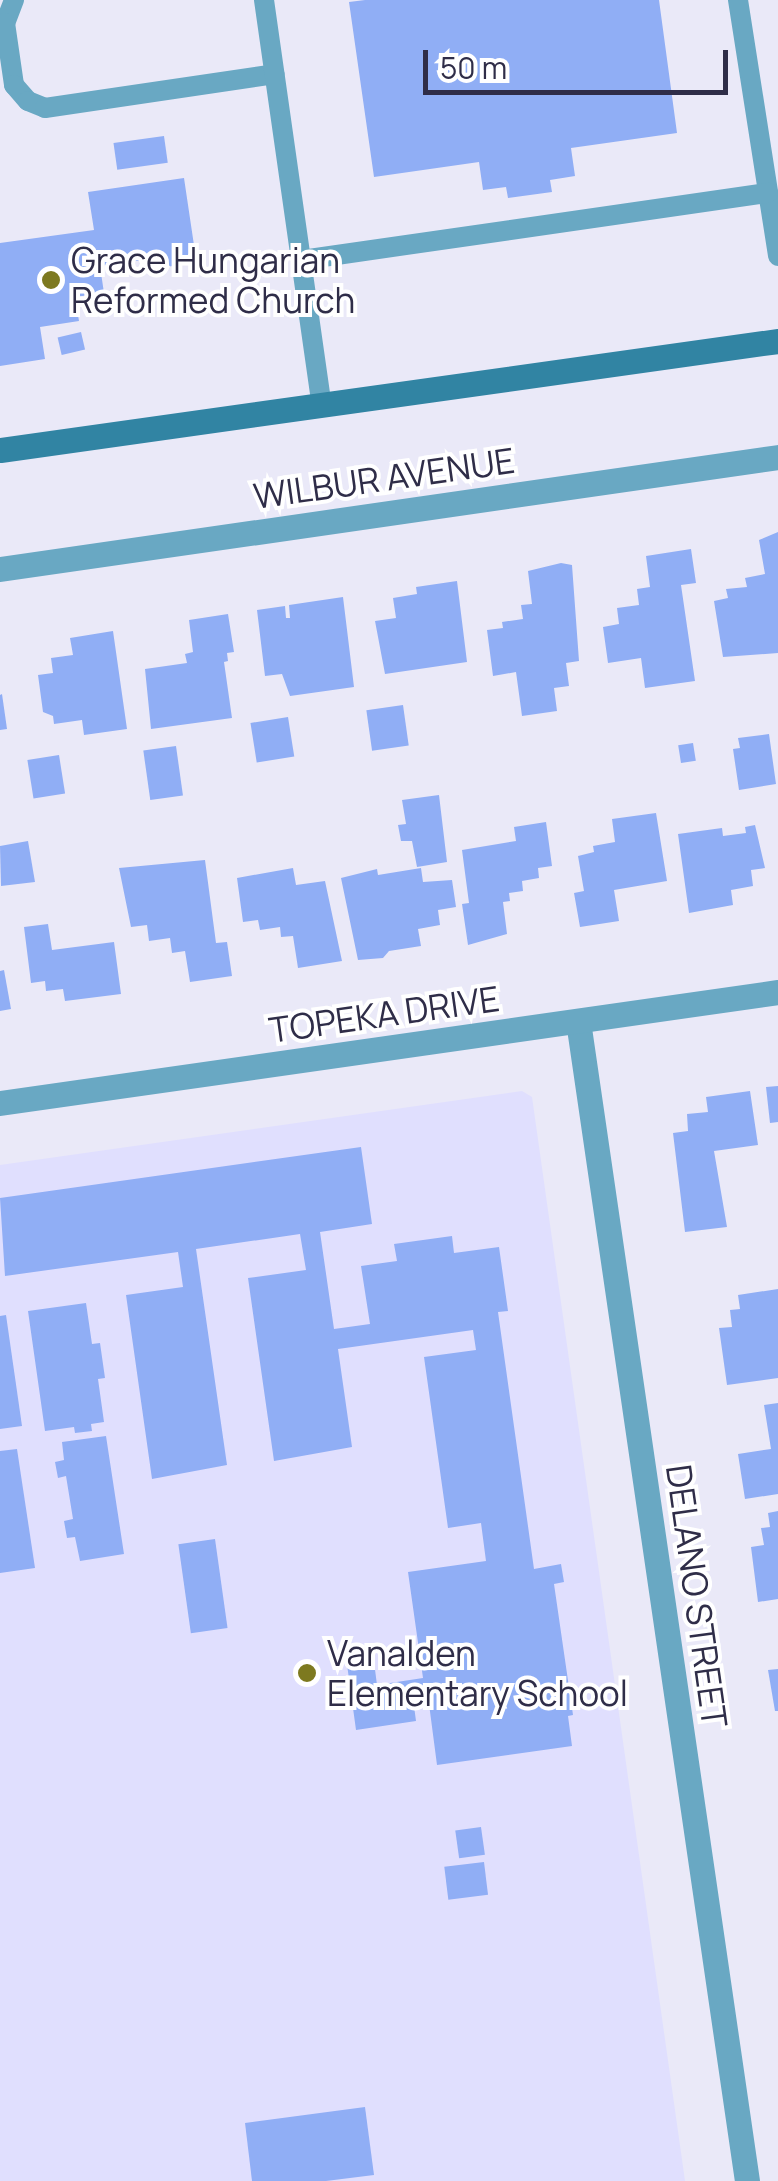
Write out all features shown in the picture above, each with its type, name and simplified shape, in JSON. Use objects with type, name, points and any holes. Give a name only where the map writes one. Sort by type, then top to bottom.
[{"type":"main road","points":[[0,450],[778,341]]},
{"type":"street","name":"WILBUR AVENUE","points":[[0,568],[778,458]]},
{"type":"street","name":"TOPEKA DRIVE","points":[[0,1103],[778,992]]},
{"type":"street","name":"DELANO STREET","points":[[578,1021],[747,2181]]},
{"type":"lane","points":[[14,0],[5,23],[14,84],[28,101],[45,108],[274,74]]},
{"type":"lane","points":[[264,0],[322,405]]},
{"type":"lane","points":[[738,0],[778,256]]},
{"type":"lane","points":[[302,260],[768,193]]},
{"type":"shaded area","name":"Vanalden Elementary School","points":[[522,1091],[532,1097],[685,2181],[0,2181],[0,1165]]},
{"type":"building","points":[[659,0],[677,133],[571,148],[575,176],[550,180],[552,192],[508,198],[506,187],[483,190],[479,162],[374,177],[349,2]]},
{"type":"building","points":[[164,136],[168,163],[117,170],[113,143]]},
{"type":"building","name":"Grace Hungarian Reformed Church","points":[[184,178],[195,252],[188,254],[189,264],[165,267],[164,257],[100,266],[104,293],[75,297],[79,321],[40,327],[45,359],[0,366],[0,243],[94,230],[88,192]]},
{"type":"building","points":[[81,332],[85,350],[62,355],[58,337]]},
{"type":"building","points":[[778,532],[778,653],[723,657],[714,601],[728,598],[726,589],[747,587],[745,578],[765,574],[759,540]]},
{"type":"building","points":[[691,549],[696,583],[681,585],[695,681],[645,688],[641,658],[608,663],[603,627],[619,624],[617,608],[639,605],[637,589],[650,587],[646,556]]},
{"type":"building","points":[[561,563],[572,565],[579,661],[566,663],[569,686],[554,688],[557,711],[522,716],[516,672],[493,676],[487,630],[503,628],[502,622],[523,619],[521,605],[532,604],[528,571]]},
{"type":"building","points":[[457,581],[467,662],[385,674],[375,621],[396,618],[393,598],[417,594],[416,587]]},
{"type":"building","points":[[343,597],[354,687],[290,696],[282,674],[265,676],[257,610],[285,606],[286,618],[290,618],[289,605]]},
{"type":"building","points":[[228,614],[234,652],[227,653],[228,661],[224,662],[232,718],[151,729],[145,669],[187,663],[185,654],[193,652],[189,620]]},
{"type":"building","points":[[113,631],[127,729],[84,735],[82,720],[54,724],[53,716],[43,712],[38,675],[53,673],[51,658],[73,655],[70,638]]},
{"type":"building","points":[[0,695],[7,729],[0,730]]},
{"type":"building","points":[[403,705],[409,746],[372,751],[366,710]]},
{"type":"building","points":[[288,717],[294,757],[257,762],[250,723]]},
{"type":"building","points":[[769,734],[776,784],[739,790],[733,749],[740,748],[738,738]]},
{"type":"building","points":[[693,743],[696,761],[681,763],[678,745]]},
{"type":"building","points":[[176,746],[183,796],[150,800],[143,751]]},
{"type":"building","points":[[59,755],[65,794],[33,799],[27,760]]},
{"type":"building","points":[[439,795],[447,862],[417,867],[412,841],[401,841],[398,825],[406,824],[402,800]]},
{"type":"building","points":[[656,813],[667,881],[614,890],[619,921],[580,927],[574,893],[584,891],[578,856],[594,852],[593,846],[615,842],[612,819]]},
{"type":"building","points":[[546,822],[552,866],[538,868],[539,878],[522,881],[523,891],[509,893],[510,901],[503,902],[507,934],[468,945],[462,904],[469,903],[462,850],[516,841],[514,827]]},
{"type":"building","points":[[755,825],[765,868],[751,870],[753,886],[731,890],[733,905],[689,913],[678,834],[722,828],[723,836],[746,833],[745,827]]},
{"type":"building","points":[[28,841],[35,882],[1,886],[0,846]]},
{"type":"building","points":[[205,860],[216,943],[227,942],[232,976],[190,982],[185,951],[172,953],[170,938],[149,941],[147,925],[131,927],[119,868]]},
{"type":"building","points":[[293,868],[296,885],[325,881],[342,961],[298,968],[293,936],[281,937],[280,927],[260,930],[258,920],[243,922],[237,878]]},
{"type":"building","points":[[421,868],[423,882],[452,880],[456,907],[438,910],[440,925],[418,929],[421,946],[389,951],[383,958],[358,960],[341,878],[377,869],[378,875]]},
{"type":"building","points":[[48,924],[52,950],[114,942],[121,994],[65,1001],[63,989],[46,991],[45,981],[31,983],[24,927]]},
{"type":"building","points":[[4,970],[11,1009],[0,1011],[0,971]]},
{"type":"building","points":[[778,1086],[778,1122],[770,1123],[766,1087]]},
{"type":"building","points":[[750,1091],[758,1145],[714,1151],[727,1227],[685,1232],[673,1133],[688,1131],[687,1114],[708,1112],[706,1097]]},
{"type":"building","points":[[361,1147],[372,1224],[320,1232],[334,1329],[370,1324],[361,1266],[397,1261],[394,1244],[452,1236],[454,1253],[499,1247],[508,1311],[498,1312],[534,1569],[561,1564],[564,1582],[554,1584],[573,1715],[568,1716],[572,1746],[437,1765],[429,1704],[414,1706],[416,1721],[356,1730],[345,1650],[372,1646],[377,1685],[423,1678],[408,1572],[486,1561],[481,1523],[448,1528],[424,1357],[476,1350],[473,1330],[338,1349],[352,1447],[274,1461],[248,1278],[306,1270],[300,1234],[196,1249],[227,1465],[152,1479],[126,1295],[183,1287],[178,1252],[5,1276],[0,1198]]},
{"type":"building","points":[[778,1289],[778,1378],[727,1385],[719,1328],[732,1327],[730,1310],[740,1309],[738,1295]]},
{"type":"building","points":[[86,1303],[92,1344],[100,1343],[105,1378],[98,1379],[104,1422],[91,1424],[92,1431],[75,1433],[74,1427],[45,1431],[28,1311]]},
{"type":"building","points":[[6,1315],[22,1426],[0,1429],[0,1316]]},
{"type":"building","points":[[778,1403],[778,1494],[745,1499],[738,1454],[771,1449],[764,1405]]},
{"type":"building","points":[[106,1436],[124,1554],[80,1561],[75,1537],[67,1538],[64,1521],[73,1519],[66,1476],[58,1478],[55,1462],[64,1460],[62,1442]]},
{"type":"building","points":[[17,1449],[35,1568],[0,1573],[0,1451]]},
{"type":"building","points":[[778,1511],[778,1599],[758,1602],[751,1547],[764,1545],[761,1528],[770,1527],[768,1513]]},
{"type":"building","points":[[215,1539],[228,1628],[191,1633],[178,1544]]},
{"type":"building","points":[[778,1669],[778,1711],[775,1711],[768,1670]]},
{"type":"building","points":[[481,1827],[485,1855],[459,1858],[455,1831]]},
{"type":"building","points":[[484,1862],[488,1895],[448,1900],[444,1867]]},
{"type":"building","points":[[365,2107],[374,2175],[326,2181],[252,2181],[245,2123]]},
{"type":"place","name":"Grace Hungarian Reformed Church","points":[[51,280]]},
{"type":"place","name":"Vanalden Elementary School","points":[[307,1673]]}]
